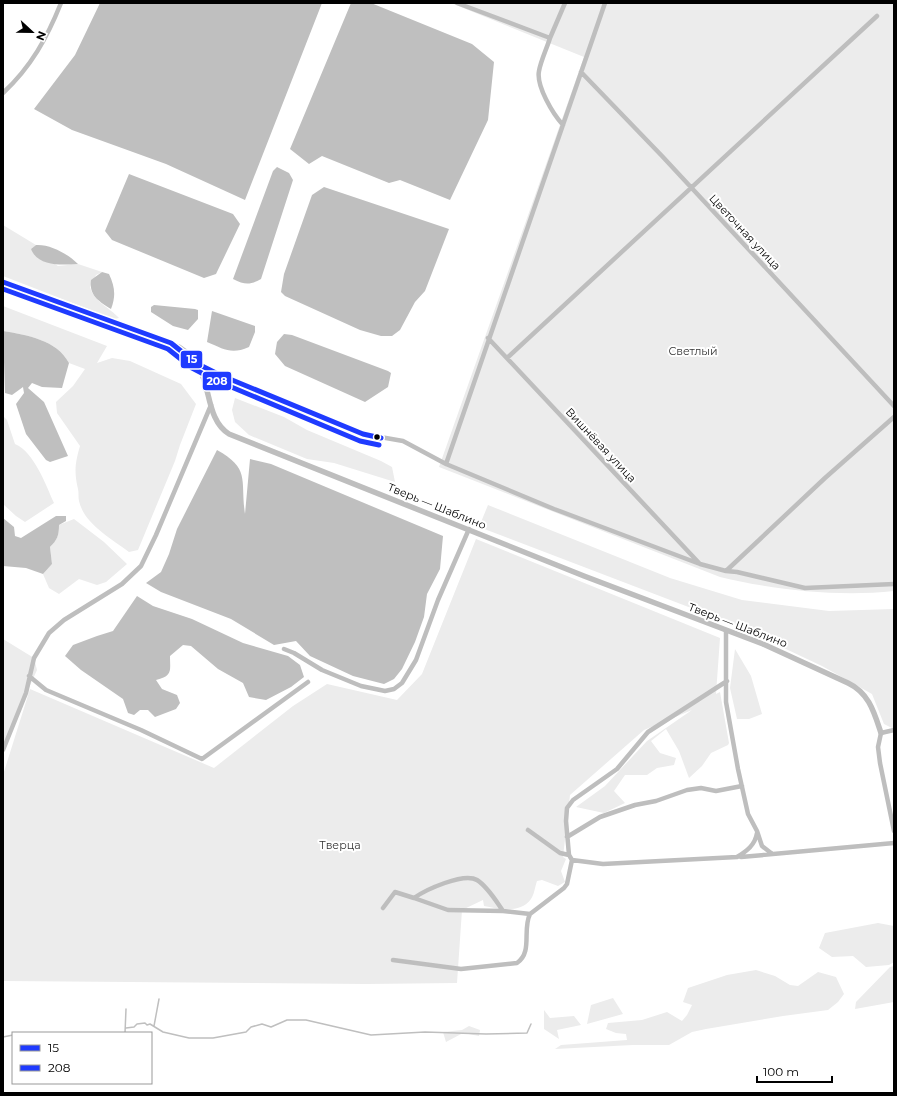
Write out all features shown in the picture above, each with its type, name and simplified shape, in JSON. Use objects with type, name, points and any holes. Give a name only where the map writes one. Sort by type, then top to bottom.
[{"type":"street","points":[[3,93],[25,71],[40,49],[61,3]]},
{"type":"street","points":[[457,3],[550,38]]},
{"type":"street","points":[[563,125],[556,116],[540,85],[538,72],[550,38],[565,3]]},
{"type":"street","points":[[446,464],[488,338],[605,3]]},
{"type":"street","points":[[507,358],[877,16]]},
{"type":"street","name":"Цветочная улица","points":[[581,72],[894,406]]},
{"type":"street","name":"Тверь — Шаблино","points":[[3,282],[171,343],[182,349],[198,364],[211,404],[222,429],[241,440],[469,529],[589,578],[763,644],[855,686],[864,694],[871,704],[881,733]]},
{"type":"street","name":"Вишнёвая улица","points":[[488,338],[700,564]]},
{"type":"street","points":[[198,364],[248,388],[363,434],[403,441],[446,464],[554,509],[700,564],[804,588],[894,584]]},
{"type":"street","points":[[3,750],[26,693],[34,658],[56,625],[122,584],[141,566],[156,535],[211,404]]},
{"type":"street","points":[[726,571],[825,478],[894,417]]},
{"type":"street","points":[[284,649],[294,653],[322,670],[361,686],[385,691],[394,689],[402,683],[416,660],[438,600],[469,529]]},
{"type":"street","points":[[726,630],[726,702],[742,786],[748,814],[757,831],[762,846],[772,853]]},
{"type":"street","points":[[29,676],[46,690],[141,730],[202,759],[308,682]]},
{"type":"street","points":[[568,855],[566,811],[573,800],[617,769],[648,732],[727,681]]},
{"type":"street","points":[[894,730],[881,733],[878,747],[894,831]]},
{"type":"street","points":[[567,837],[600,816],[635,805],[656,801],[687,790],[701,788],[716,791],[742,786]]},
{"type":"street","points":[[528,830],[560,852],[568,855],[572,860],[603,864],[737,857],[772,853],[852,848],[894,843]]},
{"type":"street","points":[[737,857],[750,848],[756,838],[757,831]]},
{"type":"street","points":[[393,960],[461,969],[516,963],[523,957],[526,950],[526,929],[530,914],[564,888],[572,860]]},
{"type":"street","points":[[414,898],[446,882],[471,878],[483,885],[503,911]]},
{"type":"street","points":[[383,908],[395,892],[448,910],[503,911],[530,914]]},
{"type":"green space","name":"Светлый","points":[[451,3],[894,3],[894,591],[873,593],[829,593],[762,586],[720,577],[439,467],[584,57]]},
{"type":"green space","points":[[3,225],[36,245],[31,249],[58,266],[78,264],[102,272],[96,275],[90,287],[95,297],[119,318],[114,319],[3,276]]},
{"type":"green space","points":[[3,306],[107,346],[97,363],[112,358],[130,361],[181,384],[196,404],[175,461],[138,550],[129,552],[107,536],[87,517],[79,501],[76,468],[80,446],[57,413],[56,402],[73,386],[85,369],[69,363],[64,355],[49,344],[22,334],[3,331]]},
{"type":"green space","points":[[235,398],[284,417],[307,430],[381,461],[392,467],[395,482],[334,463],[307,459],[249,435],[235,422],[232,410]]},
{"type":"green space","points":[[3,416],[7,420],[15,444],[22,448],[34,461],[54,503],[25,522],[3,504]]},
{"type":"green space","points":[[488,505],[670,578],[742,600],[829,611],[894,609],[894,729],[884,724],[872,694],[822,666],[733,624],[479,527]]},
{"type":"green space","points":[[74,519],[104,542],[127,564],[106,582],[97,585],[79,579],[59,594],[49,588],[43,574],[52,564],[50,547],[57,537],[59,525]]},
{"type":"green space","name":"Тверца","points":[[476,539],[720,638],[716,694],[720,692],[729,743],[728,745],[711,753],[702,766],[689,778],[679,751],[666,729],[651,741],[660,753],[676,758],[674,765],[657,768],[647,775],[625,775],[614,791],[625,803],[604,813],[576,807],[605,786],[647,741],[692,710],[644,730],[570,795],[563,857],[566,859],[561,871],[565,882],[558,886],[542,880],[537,881],[531,899],[526,904],[515,909],[484,906],[483,900],[462,910],[457,983],[366,984],[3,981],[3,775],[30,689],[214,768],[293,706],[327,684],[397,700],[422,674]]},
{"type":"green space","points":[[3,639],[34,658],[37,670],[3,745]]},
{"type":"green space","points":[[735,649],[751,676],[762,714],[749,719],[737,719],[730,688]]},
{"type":"green space","points":[[878,923],[894,926],[894,962],[889,965],[866,967],[853,956],[832,957],[819,948],[825,933]]},
{"type":"green space","points":[[894,966],[894,1002],[855,1009],[856,1002],[890,967]]},
{"type":"green space","points":[[756,970],[775,976],[790,985],[798,986],[818,972],[836,977],[844,994],[838,1002],[828,1010],[783,1016],[692,1032],[669,1045],[633,1045],[555,1049],[561,1045],[627,1040],[626,1034],[616,1033],[606,1029],[608,1023],[642,1020],[667,1012],[682,1021],[692,1005],[683,1002],[688,988],[727,975]]},
{"type":"green space","points":[[613,998],[623,1014],[587,1024],[591,1005]]},
{"type":"green space","points":[[544,1010],[550,1018],[574,1016],[581,1025],[557,1030],[559,1039],[544,1029]]},
{"type":"green space","points":[[469,1026],[480,1030],[479,1036],[463,1033],[446,1042],[443,1032],[462,1030]]},
{"type":"shaded area","points":[[100,3],[322,3],[245,200],[166,164],[72,130],[34,109],[75,55]]},
{"type":"shaded area","points":[[351,3],[371,3],[472,44],[494,62],[488,120],[450,200],[400,180],[389,183],[322,156],[309,164],[290,149]]},
{"type":"shaded area","points":[[277,167],[289,173],[293,180],[261,279],[247,284],[233,279],[273,171]]},
{"type":"shaded area","points":[[129,174],[233,214],[240,224],[216,274],[204,278],[112,240],[105,231]]},
{"type":"shaded area","points":[[324,187],[449,229],[425,291],[415,302],[400,330],[392,336],[381,336],[360,330],[285,296],[281,292],[284,274],[312,195]]},
{"type":"shaded area","points":[[36,245],[47,246],[58,250],[78,264],[65,265],[45,262],[34,255],[31,249]]},
{"type":"shaded area","points":[[102,272],[109,274],[114,287],[114,300],[111,309],[96,298],[93,294],[91,286],[91,280]]},
{"type":"shaded area","points":[[154,305],[195,309],[198,310],[198,319],[188,330],[173,326],[151,312],[151,307]]},
{"type":"shaded area","points":[[212,311],[255,326],[255,332],[249,347],[232,351],[207,342]]},
{"type":"shaded area","points":[[3,331],[22,334],[49,344],[64,355],[69,363],[62,388],[42,387],[32,383],[28,388],[44,402],[68,456],[50,462],[46,460],[26,434],[16,404],[24,393],[23,387],[12,395],[5,393]]},
{"type":"shaded area","points":[[284,334],[292,335],[388,371],[391,373],[388,387],[365,402],[285,366],[275,354],[277,342]]},
{"type":"shaded area","points":[[217,450],[235,463],[242,476],[245,514],[250,459],[271,464],[443,536],[440,569],[427,594],[424,617],[415,642],[402,669],[394,679],[384,684],[353,676],[310,656],[296,641],[274,645],[231,619],[161,592],[146,583],[161,572],[169,554],[177,529]]},
{"type":"shaded area","points":[[56,516],[66,516],[66,521],[59,525],[57,538],[50,547],[52,564],[43,574],[26,568],[3,566],[3,518],[14,527],[15,536],[21,538]]},
{"type":"shaded area","points":[[137,596],[153,606],[192,619],[243,643],[288,656],[300,665],[304,677],[291,687],[266,700],[249,697],[243,683],[218,669],[191,646],[183,645],[170,656],[170,669],[168,675],[156,680],[162,689],[177,695],[180,703],[176,709],[155,717],[148,710],[140,710],[134,715],[128,713],[123,699],[81,670],[65,656],[73,645],[113,631]]},
{"type":"waterway","points":[[154,1026],[159,999]]},
{"type":"waterway","points":[[125,1032],[126,1009]]},
{"type":"waterway","points":[[126,1028],[145,1023],[147,1025],[150,1024],[163,1032],[189,1038],[213,1038],[246,1032],[251,1027],[262,1024],[271,1027],[287,1020],[306,1020],[371,1035],[425,1032],[486,1034],[527,1033],[531,1024]]},
{"type":"waterway","points":[[3,1037],[12,1035]]},
{"type":"transit line","name":"15","points":[[3,282],[171,343],[196,363],[220,375],[363,434],[381,438]]},
{"type":"transit line","name":"208","points":[[3,289],[168,349],[192,368],[217,381],[360,441],[379,445]]}]
